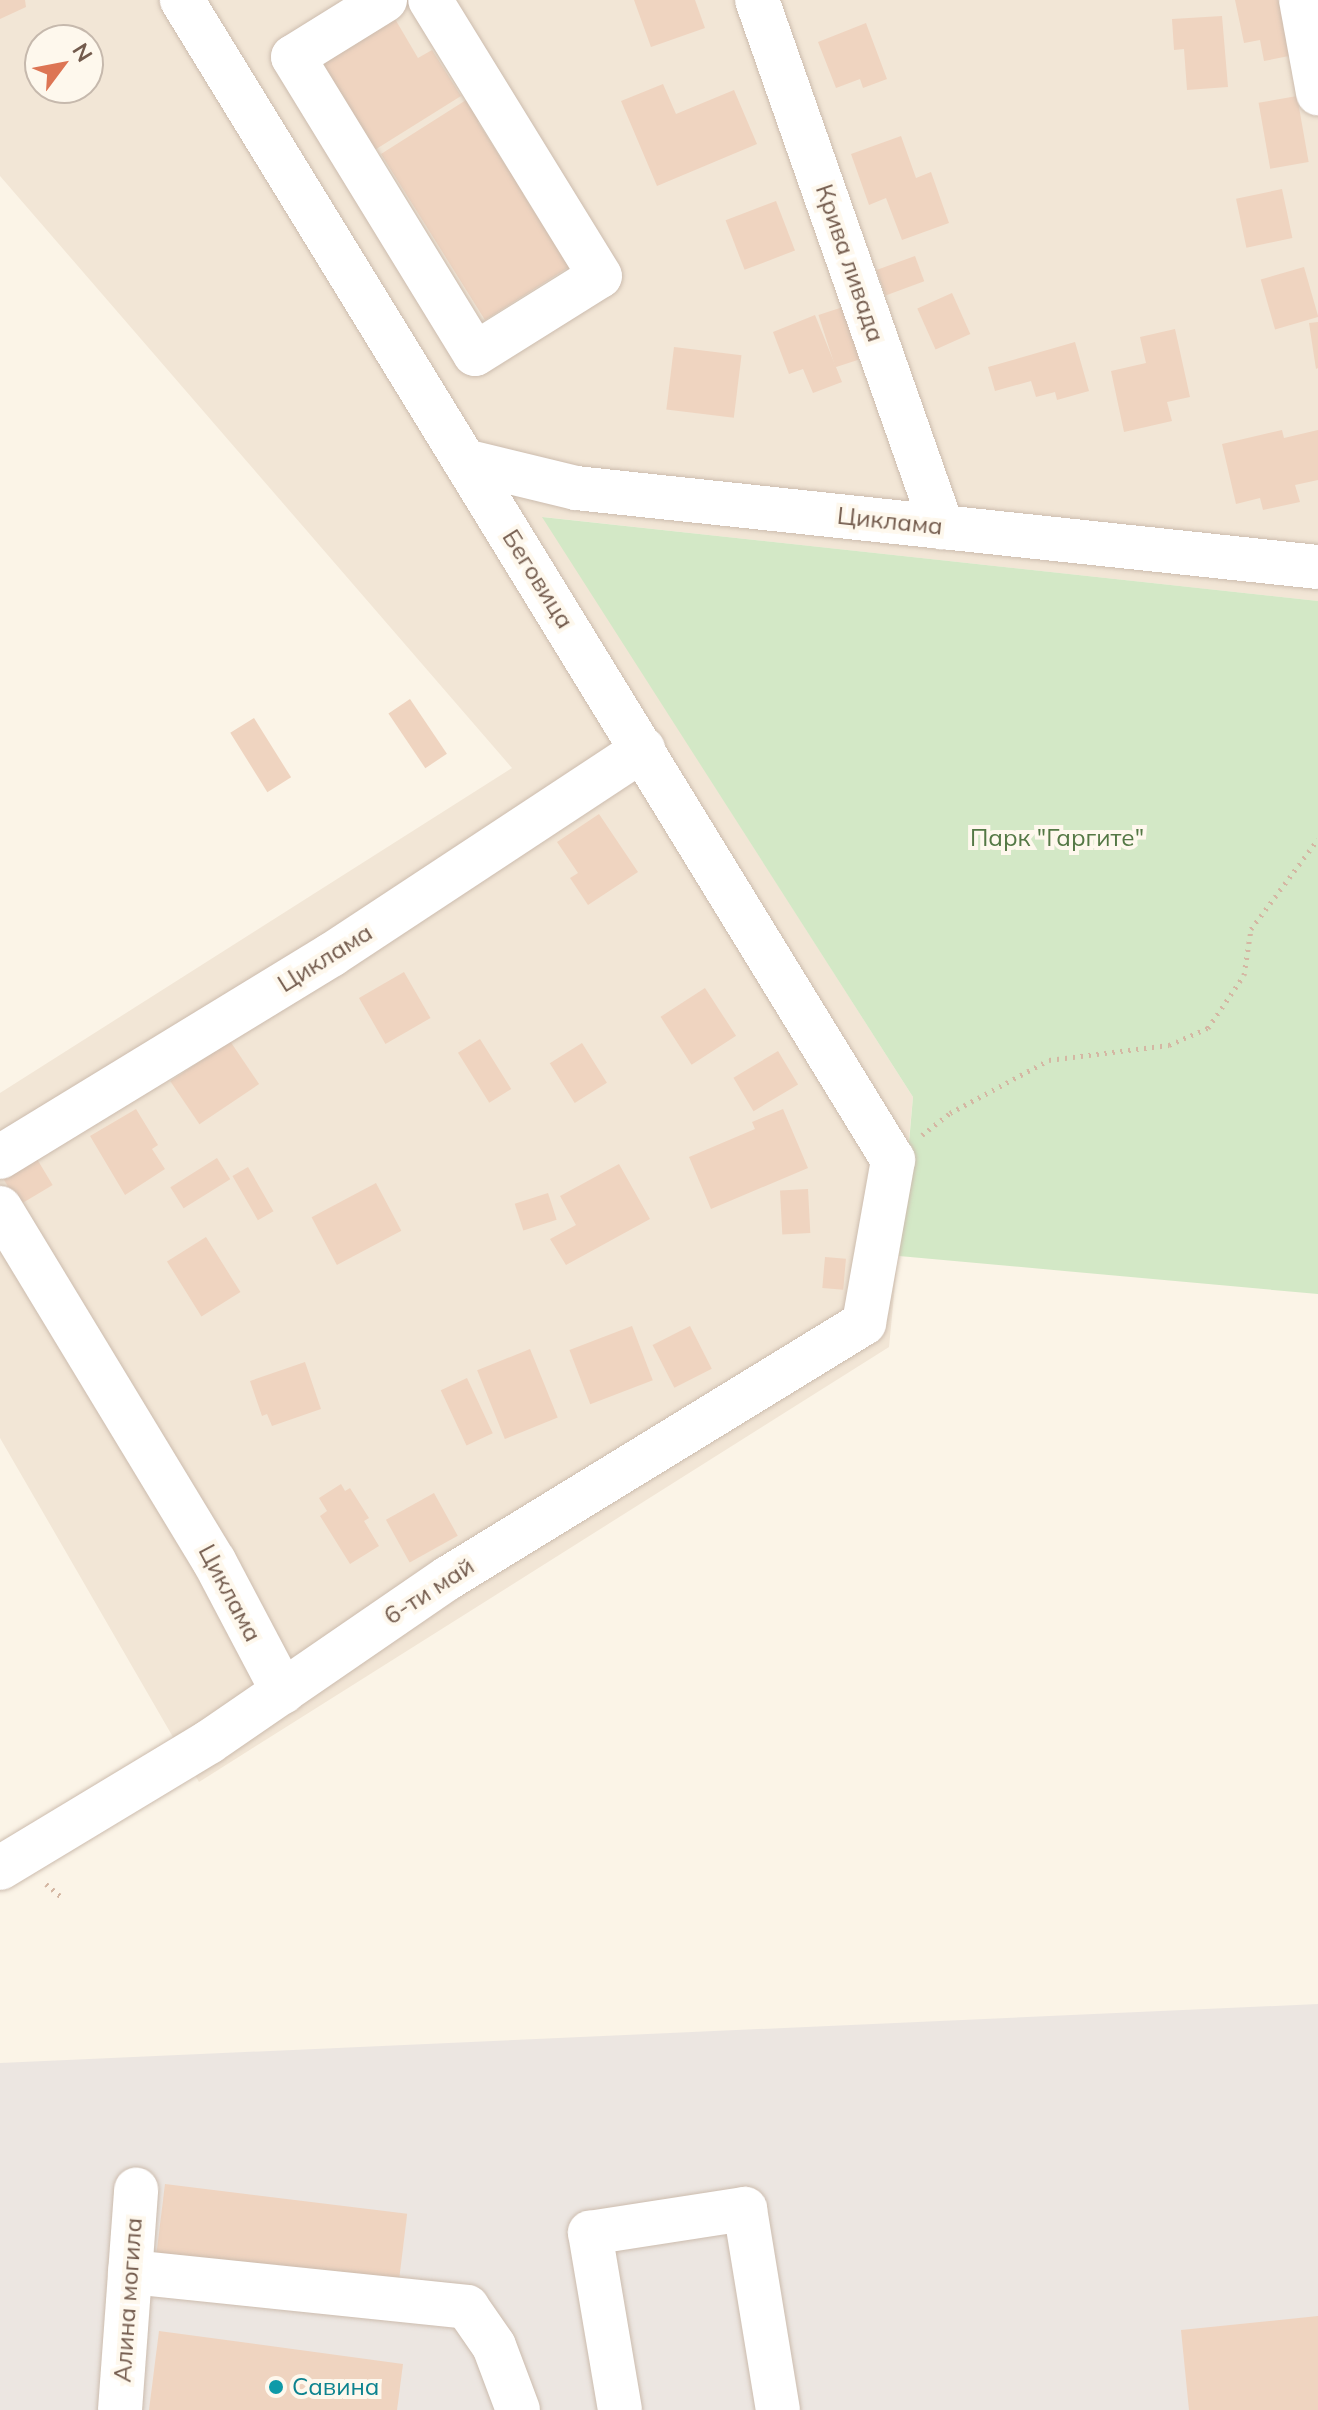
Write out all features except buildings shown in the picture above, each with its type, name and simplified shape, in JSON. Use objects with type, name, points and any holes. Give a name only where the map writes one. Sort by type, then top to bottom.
[{"type":"street","name":"Беговица","points":[[182,0],[893,1160]]},
{"type":"street","points":[[385,0],[293,57],[475,354],[600,276],[430,0]]},
{"type":"street","name":"Крива ливада","points":[[757,0],[942,527]]},
{"type":"street","points":[[1301,0],[1318,93]]},
{"type":"street","points":[[278,155],[331,119]]},
{"type":"street","name":"Циклама","points":[[465,461],[576,488],[1318,567]]},
{"type":"street","name":"Циклама","points":[[0,1157],[331,955],[643,749]]},
{"type":"street","name":"6-ти май","points":[[0,1868],[134,1790],[448,1578],[864,1323],[893,1160]]},
{"type":"street","name":"Циклама","points":[[0,1208],[214,1561],[283,1692]]},
{"type":"street","name":"Алина могила","points":[[120,2410],[136,2190]]},
{"type":"street","points":[[620,2410],[590,2233],[745,2209],[778,2410]]},
{"type":"street","points":[[130,2272],[467,2307],[494,2346],[518,2410]]},
{"type":"path","points":[[893,1160],[950,1113],[1049,1060],[1169,1045],[1208,1028],[1244,975],[1251,929],[1318,839]]},
{"type":"shaded area","points":[[0,0],[1318,0],[1318,601],[543,517],[913,1097],[889,1347],[199,1782],[0,1438],[0,1093],[512,768],[0,176]]},
{"type":"shaded area","points":[[1318,2004],[1318,2410],[0,2410],[0,2063]]},
{"type":"green space","name":"Парк \"Гаргите\"","points":[[542,517],[1318,601],[1318,1294],[899,1256],[913,1097]]},
{"type":"place","name":"Савина","points":[[276,2387]]}]
